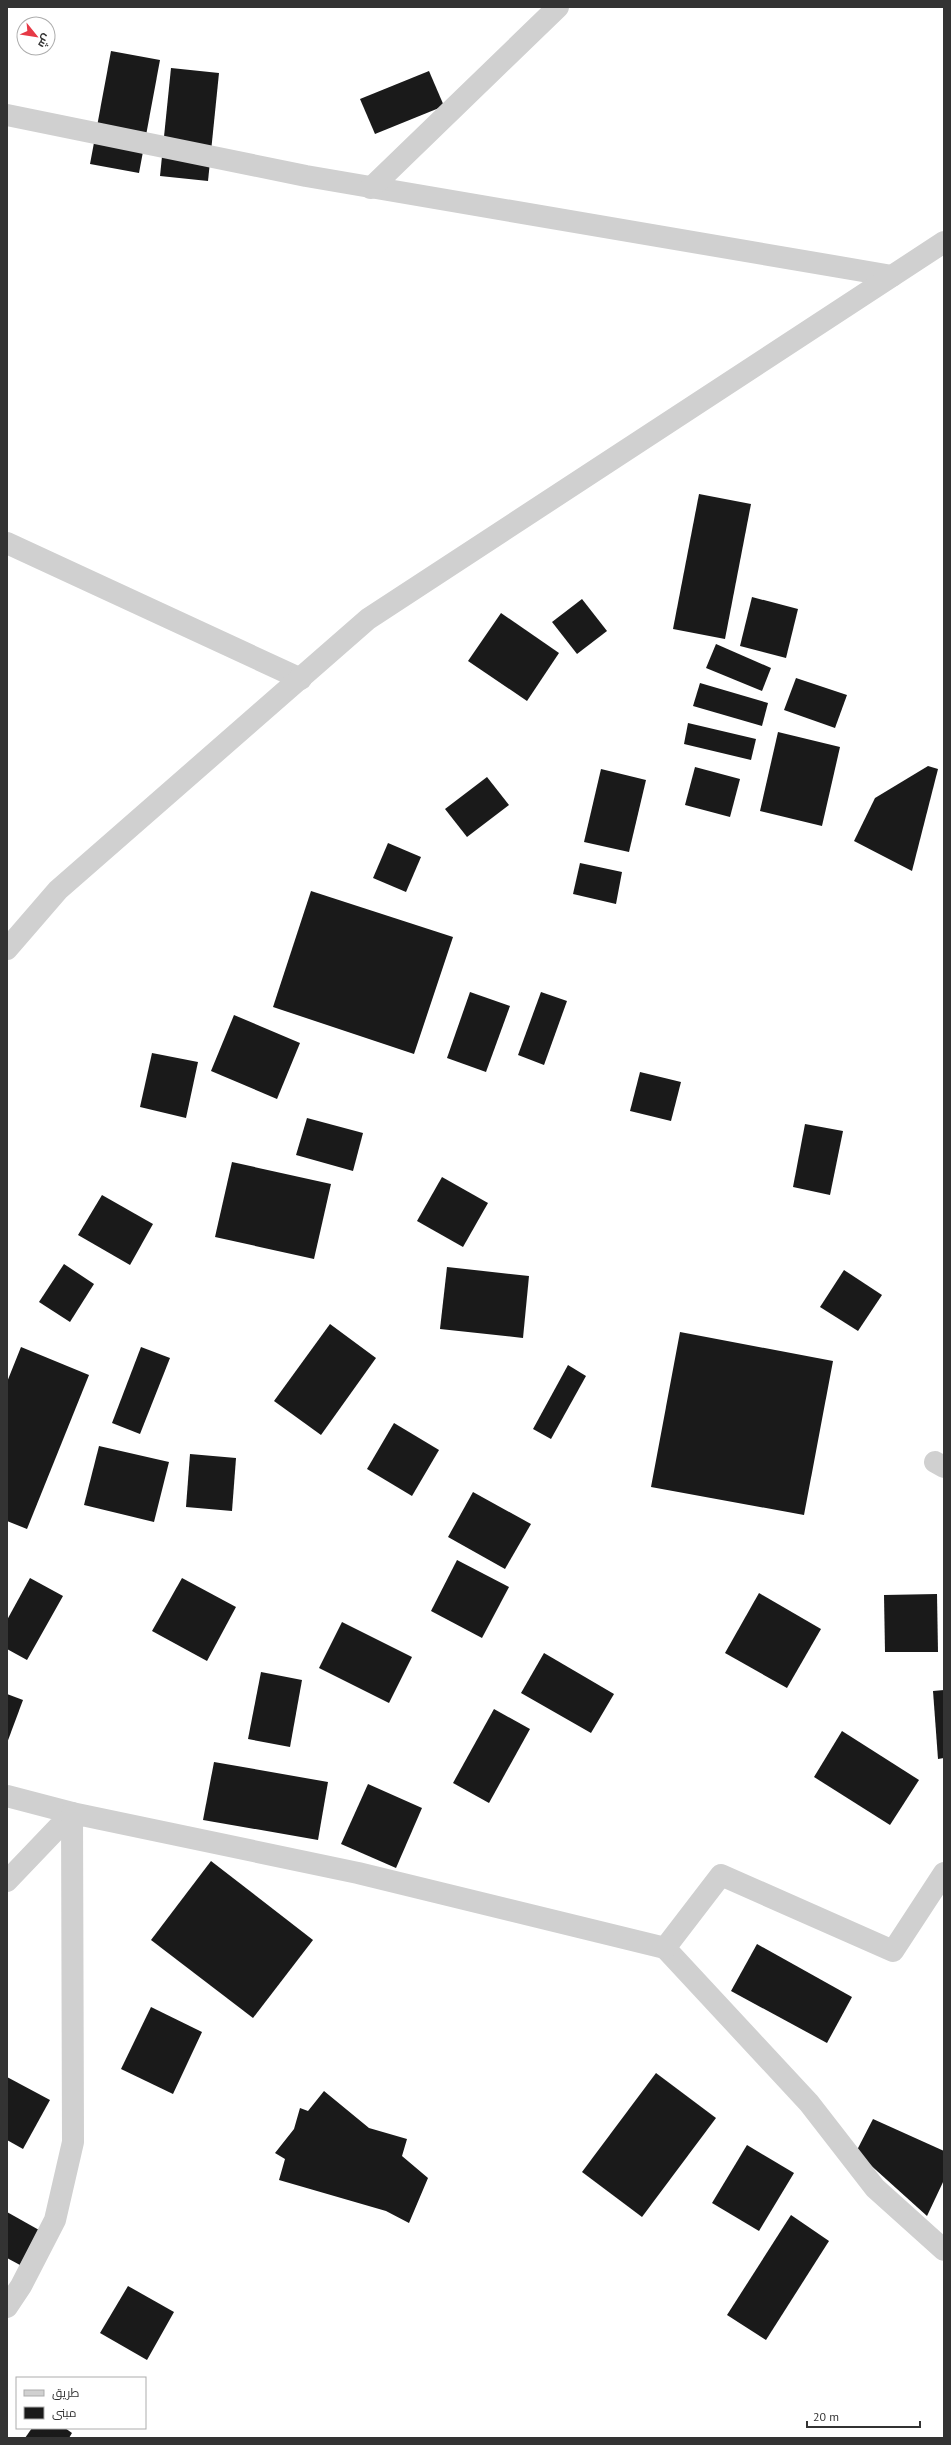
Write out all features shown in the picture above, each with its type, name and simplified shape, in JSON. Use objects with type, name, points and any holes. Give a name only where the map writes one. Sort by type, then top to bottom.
[{"type":"street","points":[[371,188],[558,7]]},
{"type":"street","points":[[7,115],[371,188],[892,276]]},
{"type":"street","points":[[7,950],[58,890],[368,620],[944,242]]},
{"type":"street","points":[[7,543],[301,678]]},
{"type":"street","points":[[7,1796],[72,1813],[358,1873],[665,1948],[808,2103],[875,2188],[944,2250]]},
{"type":"street","points":[[7,1881],[72,1813]]},
{"type":"street","points":[[7,2307],[21,2286],[55,2220],[73,2142],[72,1813]]},
{"type":"street","points":[[665,1948],[721,1874],[893,1951],[944,1873]]},
{"type":"building","points":[[111,51],[160,60],[139,173],[90,164]]},
{"type":"building","points":[[171,68],[219,73],[208,181],[160,176]]},
{"type":"building","points":[[429,71],[444,106],[375,134],[360,99]]},
{"type":"building","points":[[699,494],[751,504],[725,639],[673,629]]},
{"type":"building","points":[[752,597],[798,609],[786,658],[740,646]]},
{"type":"building","points":[[582,599],[607,631],[577,654],[552,622]]},
{"type":"building","points":[[501,613],[559,653],[527,701],[468,661]]},
{"type":"building","points":[[716,644],[771,668],[762,691],[706,668]]},
{"type":"building","points":[[796,678],[847,695],[835,728],[784,710]]},
{"type":"building","points":[[700,683],[768,703],[762,726],[693,706]]},
{"type":"building","points":[[688,723],[756,739],[751,760],[684,744]]},
{"type":"building","points":[[778,732],[840,747],[822,826],[760,811]]},
{"type":"building","points":[[928,766],[938,769],[912,871],[854,841],[875,798]]},
{"type":"building","points":[[695,767],[740,779],[730,817],[685,805]]},
{"type":"building","points":[[601,769],[646,780],[629,852],[584,842]]},
{"type":"building","points":[[487,777],[509,805],[467,837],[445,809]]},
{"type":"building","points":[[388,843],[421,857],[406,892],[373,878]]},
{"type":"building","points":[[580,863],[622,872],[616,904],[573,894]]},
{"type":"building","points":[[311,891],[453,937],[414,1054],[273,1007]]},
{"type":"building","points":[[470,992],[510,1006],[486,1072],[447,1058]]},
{"type":"building","points":[[541,992],[567,1001],[544,1065],[518,1055]]},
{"type":"building","points":[[234,1015],[300,1043],[277,1099],[211,1071]]},
{"type":"building","points":[[152,1053],[198,1062],[186,1118],[140,1107]]},
{"type":"building","points":[[640,1072],[681,1082],[671,1121],[630,1111]]},
{"type":"building","points":[[307,1118],[363,1133],[353,1171],[296,1155]]},
{"type":"building","points":[[805,1124],[843,1131],[830,1195],[793,1187]]},
{"type":"building","points":[[232,1162],[331,1184],[314,1259],[215,1237]]},
{"type":"building","points":[[442,1177],[488,1203],[463,1247],[417,1221]]},
{"type":"building","points":[[102,1195],[153,1224],[130,1265],[78,1235]]},
{"type":"building","points":[[64,1264],[94,1284],[70,1322],[39,1302]]},
{"type":"building","points":[[447,1267],[529,1276],[523,1338],[440,1329]]},
{"type":"building","points":[[844,1270],[882,1295],[858,1331],[820,1307]]},
{"type":"building","points":[[330,1324],[376,1358],[321,1435],[274,1401]]},
{"type":"building","points":[[680,1332],[833,1361],[804,1515],[651,1487]]},
{"type":"building","points":[[21,1347],[89,1375],[27,1529],[7,1521],[7,1382]]},
{"type":"building","points":[[141,1347],[170,1358],[140,1434],[112,1423]]},
{"type":"building","points":[[568,1365],[586,1376],[551,1439],[533,1429]]},
{"type":"building","points":[[394,1423],[439,1450],[412,1496],[367,1469]]},
{"type":"building","points":[[99,1446],[169,1462],[154,1522],[84,1505]]},
{"type":"building","points":[[190,1454],[236,1458],[232,1511],[186,1507]]},
{"type":"building","points":[[473,1492],[531,1524],[505,1569],[448,1537]]},
{"type":"building","points":[[457,1560],[509,1587],[482,1638],[431,1611]]},
{"type":"building","points":[[30,1578],[63,1596],[27,1660],[7,1649],[7,1620]]},
{"type":"building","points":[[182,1578],[236,1607],[207,1661],[152,1631]]},
{"type":"building","points":[[759,1593],[821,1629],[787,1688],[725,1653]]},
{"type":"building","points":[[937,1594],[938,1652],[885,1652],[884,1595]]},
{"type":"building","points":[[342,1622],[412,1657],[389,1703],[319,1668]]},
{"type":"building","points":[[544,1653],[614,1694],[591,1733],[521,1693]]},
{"type":"building","points":[[261,1672],[302,1680],[290,1747],[248,1739]]},
{"type":"building","points":[[944,1690],[944,1758],[938,1759],[933,1691]]},
{"type":"building","points":[[7,1694],[23,1700],[7,1743]]},
{"type":"building","points":[[494,1709],[530,1729],[489,1803],[453,1783]]},
{"type":"building","points":[[842,1731],[919,1780],[890,1825],[814,1777]]},
{"type":"building","points":[[214,1762],[328,1782],[318,1840],[203,1820]]},
{"type":"building","points":[[368,1784],[422,1808],[396,1868],[341,1844]]},
{"type":"building","points":[[211,1861],[313,1940],[253,2018],[151,1940]]},
{"type":"building","points":[[757,1944],[852,1997],[827,2043],[731,1991]]},
{"type":"building","points":[[151,2007],[202,2032],[173,2094],[121,2069]]},
{"type":"building","points":[[656,2073],[716,2118],[642,2217],[582,2172]]},
{"type":"building","points":[[7,2077],[50,2100],[23,2149],[7,2140]]},
{"type":"building","points":[[324,2091],[369,2128],[407,2139],[402,2156],[428,2178],[409,2223],[386,2211],[279,2180],[285,2159],[275,2153],[294,2129],[300,2108],[308,2111]]},
{"type":"building","points":[[873,2119],[944,2151],[944,2180],[927,2216],[856,2152]]},
{"type":"building","points":[[747,2145],[794,2173],[759,2231],[712,2203]]},
{"type":"building","points":[[7,2212],[39,2230],[20,2265],[7,2258]]},
{"type":"building","points":[[791,2215],[829,2241],[766,2340],[727,2315]]},
{"type":"building","points":[[128,2286],[174,2312],[147,2360],[100,2333]]},
{"type":"building","points":[[31,2429],[66,2429],[72,2433],[69,2438],[25,2438]]}]
